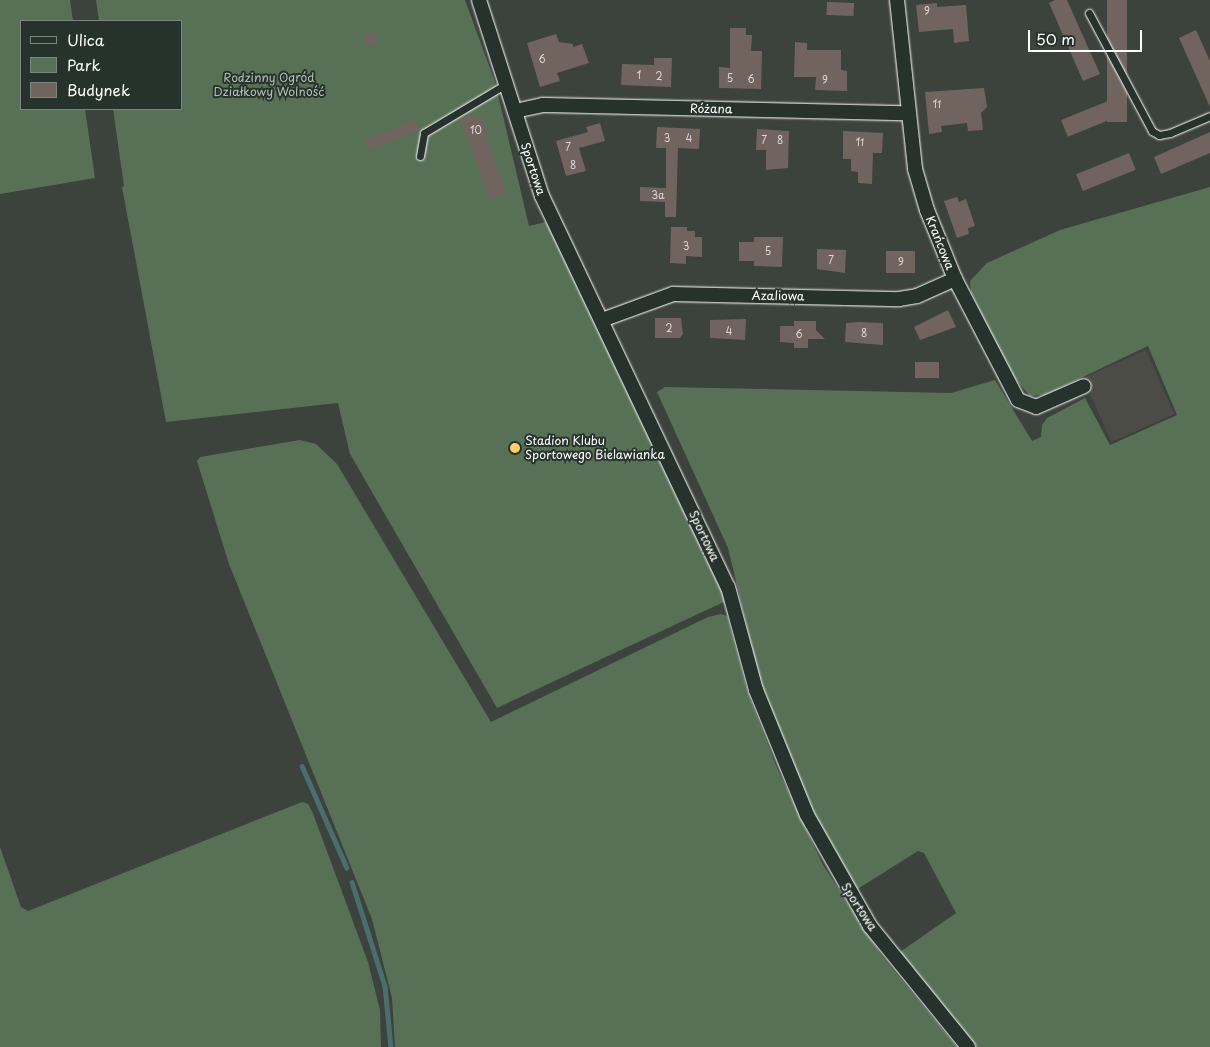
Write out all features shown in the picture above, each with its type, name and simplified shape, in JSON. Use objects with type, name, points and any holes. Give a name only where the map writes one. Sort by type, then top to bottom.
[{"type":"street","name":"Sportowa","points":[[479,0],[542,196],[731,595],[756,690],[807,815],[870,926],[968,1047]]},
{"type":"street","name":"Krańcowa","points":[[897,0],[908,114],[919,187],[955,279],[1018,400],[1036,407],[1084,386]]},
{"type":"street","name":"Różana","points":[[515,111],[542,105],[908,114]]},
{"type":"street","name":"Azaliowa","points":[[602,320],[673,294],[899,299],[918,296],[955,279]]},
{"type":"lane","points":[[1089,12],[1152,131],[1158,135],[1170,134],[1210,116]]},
{"type":"lane","points":[[420,156],[424,133],[506,84]]},
{"type":"shaded area","points":[[1146,350],[1174,414],[1111,442],[1083,378]]},
{"type":"green space","points":[[0,0],[70,0],[73,20],[20,20],[20,110],[85,110],[95,178],[0,194]]},
{"type":"green space","name":"Rodzinny Ogród Działkowy Wolność","points":[[96,0],[465,0],[495,82],[529,226],[546,222],[556,239],[728,600],[497,708],[350,454],[338,403],[166,422],[122,187],[124,186],[113,110],[182,110],[182,20],[99,20]]},
{"type":"green space","points":[[1210,187],[1210,1047],[977,1047],[900,952],[956,913],[924,853],[918,851],[856,890],[811,809],[759,677],[728,548],[657,392],[665,387],[951,393],[995,380],[1032,441],[1041,437],[1042,425],[1047,418],[1085,398],[1110,445],[1177,415],[1148,346],[1045,395],[1030,396],[1012,375],[971,292],[970,281],[987,263],[1060,230]]},
{"type":"green space","points":[[300,440],[316,444],[337,464],[491,722],[708,617],[721,614],[727,616],[747,690],[777,768],[823,865],[882,956],[957,1047],[395,1047],[392,998],[372,919],[229,564],[197,461],[200,457]]},
{"type":"green space","points":[[302,802],[308,804],[312,811],[368,962],[380,1010],[381,1047],[0,1047],[0,847],[21,907],[28,911]]},
{"type":"building","points":[[1055,0],[1067,0],[1100,74],[1083,81],[1049,3]]},
{"type":"building","points":[[1107,0],[1127,0],[1127,122],[1107,122]]},
{"type":"building","points":[[827,2],[854,3],[854,16],[827,15]]},
{"type":"building","points":[[937,3],[937,7],[966,5],[969,41],[954,43],[953,29],[919,32],[916,5]]},
{"type":"building","points":[[730,28],[746,28],[746,35],[752,35],[751,51],[762,51],[761,89],[719,88],[719,67],[730,68]]},
{"type":"building","points":[[1196,30],[1210,61],[1210,107],[1179,38]]},
{"type":"building","points":[[374,31],[378,42],[367,46],[363,35]]},
{"type":"building","points":[[556,34],[559,42],[573,44],[573,47],[582,44],[589,63],[557,73],[560,81],[540,87],[527,43]]},
{"type":"building","points":[[795,42],[807,43],[807,50],[841,50],[841,70],[847,71],[847,91],[815,90],[816,77],[794,77]]},
{"type":"building","points":[[654,58],[672,58],[671,87],[621,85],[622,64],[654,65]]},
{"type":"building","points":[[984,88],[987,107],[981,113],[983,130],[968,131],[967,123],[941,126],[942,132],[929,134],[925,92]]},
{"type":"building","points":[[1113,99],[1120,116],[1068,137],[1061,120]]},
{"type":"building","points":[[473,114],[475,119],[482,116],[489,136],[486,137],[506,192],[490,199],[462,123],[462,118]]},
{"type":"building","points":[[415,120],[419,130],[369,150],[365,140]]},
{"type":"building","points":[[600,123],[605,141],[579,148],[586,171],[566,176],[556,141],[588,132],[586,127]]},
{"type":"building","points":[[657,127],[700,129],[699,149],[678,148],[676,217],[665,217],[665,202],[640,201],[640,187],[666,188],[666,148],[656,148]]},
{"type":"building","points":[[757,129],[789,131],[788,168],[766,170],[766,150],[756,150]]},
{"type":"building","points":[[843,131],[883,133],[882,153],[873,153],[872,184],[858,183],[858,172],[851,171],[851,159],[843,159]]},
{"type":"building","points":[[1210,132],[1210,153],[1161,174],[1154,157]]},
{"type":"building","points":[[1129,153],[1136,170],[1083,191],[1076,174]]},
{"type":"building","points":[[957,197],[959,202],[966,199],[975,226],[968,228],[969,234],[957,238],[944,201]]},
{"type":"building","points":[[671,227],[687,227],[687,231],[695,231],[695,237],[702,237],[702,257],[686,256],[686,264],[670,263]]},
{"type":"building","points":[[754,237],[783,237],[782,267],[754,266],[754,261],[739,261],[739,242],[754,242]]},
{"type":"building","points":[[817,249],[846,250],[845,273],[817,269]]},
{"type":"building","points":[[886,251],[915,251],[915,273],[886,273]]},
{"type":"building","points":[[948,310],[956,327],[920,340],[914,327]]},
{"type":"building","points":[[655,318],[681,318],[683,334],[680,338],[655,338]]},
{"type":"building","points":[[746,319],[745,340],[710,338],[710,320]]},
{"type":"building","points":[[794,321],[816,321],[816,330],[825,339],[808,339],[808,348],[794,348],[794,343],[780,342],[780,326],[794,326]]},
{"type":"building","points":[[846,323],[883,323],[883,345],[845,342]]},
{"type":"building","points":[[915,362],[939,362],[939,378],[915,378]]},
{"type":"waterway","points":[[302,766],[347,868]]},
{"type":"waterway","points":[[352,882],[385,986],[391,1047]]},
{"type":"place","name":"Stadion Klubu Sportowego Bielawianka","points":[[515,448]]}]
